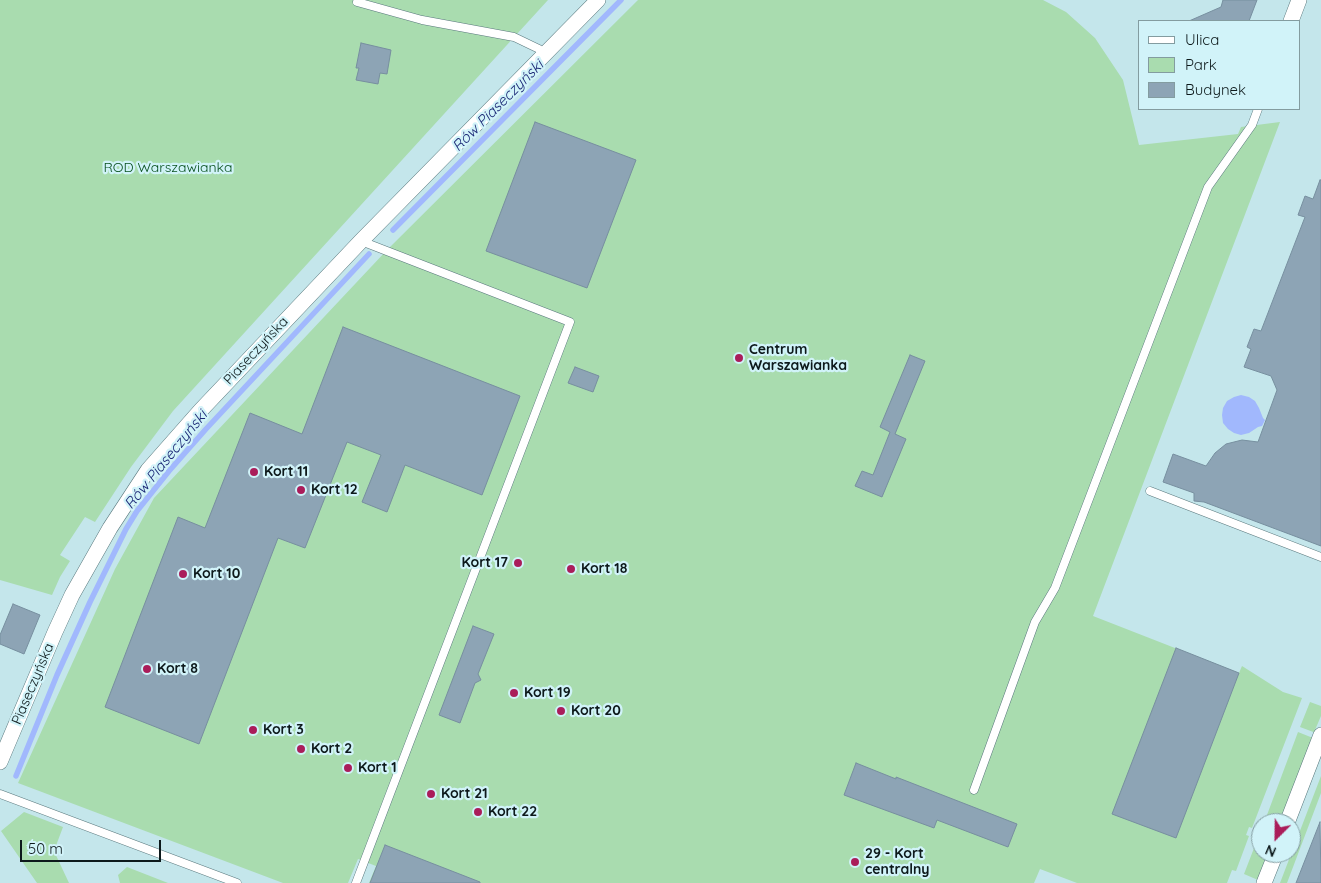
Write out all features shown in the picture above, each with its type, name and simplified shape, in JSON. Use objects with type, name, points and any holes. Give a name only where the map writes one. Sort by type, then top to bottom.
[{"type":"street","name":"Piaseczyńska","points":[[0,762],[72,595],[125,503],[148,470],[176,437],[361,241],[598,0]]},
{"type":"street","points":[[1291,20],[1299,0]]},
{"type":"street","points":[[1291,813],[1321,735]]},
{"type":"street","points":[[1264,883],[1272,863]]},
{"type":"lane","points":[[356,2],[422,20],[514,37],[539,49],[543,55]]},
{"type":"lane","points":[[974,790],[1035,622],[1055,588],[1208,187],[1252,125],[1258,110]]},
{"type":"lane","points":[[356,883],[570,322],[361,241]]},
{"type":"lane","points":[[1150,491],[1321,557]]},
{"type":"lane","points":[[0,794],[237,883]]},
{"type":"green space","name":"ROD Warszawianka","points":[[0,0],[548,0],[173,411],[131,467],[95,522],[85,517],[60,555],[70,561],[52,595],[0,580]]},
{"type":"green space","name":"Centrum Warszawianka","points":[[638,0],[1043,0],[1066,12],[1095,38],[1123,80],[1139,145],[1238,134],[1241,127],[1280,122],[1093,616],[1239,673],[1242,666],[1283,692],[1302,698],[1258,813],[1251,813],[1251,828],[1249,827],[1246,835],[1249,836],[1236,871],[1232,870],[1227,883],[1077,883],[1040,869],[1034,883],[369,883],[376,866],[358,859],[348,883],[283,883],[18,783],[115,569],[154,498],[386,251]]},
{"type":"green space","points":[[1310,702],[1321,706],[1321,716],[1315,730],[1316,733],[1300,727]]},
{"type":"green space","points":[[1298,732],[1313,738],[1284,813],[1268,813]]},
{"type":"green space","points":[[1321,776],[1321,793],[1301,846],[1301,828]]},
{"type":"green space","points":[[24,812],[63,827],[54,851],[69,883],[37,883],[1,831]]},
{"type":"green space","points":[[1251,856],[1251,863],[1264,863],[1258,880],[1244,874]]},
{"type":"green space","points":[[1288,863],[1295,863],[1287,883],[1280,883]]},
{"type":"green space","points":[[127,867],[168,883],[120,883],[118,875]]},
{"type":"water","points":[[1241,395],[1255,401],[1265,420],[1262,426],[1241,435],[1228,429],[1223,423],[1222,415],[1227,401]]},
{"type":"building","points":[[1223,0],[1257,0],[1249,20],[1191,20],[1221,7]]},
{"type":"building","points":[[361,43],[391,50],[387,74],[380,73],[378,84],[356,80],[359,68],[356,68]]},
{"type":"building","points":[[535,122],[636,160],[587,288],[486,251]]},
{"type":"building","points":[[1320,180],[1321,546],[1204,502],[1194,501],[1194,493],[1163,482],[1173,454],[1206,466],[1215,453],[1226,444],[1242,440],[1258,442],[1277,390],[1271,376],[1244,367],[1251,349],[1247,347],[1254,329],[1261,331],[1305,217],[1298,215],[1305,196],[1313,199]]},
{"type":"building","points":[[343,327],[520,396],[482,495],[405,465],[387,512],[362,502],[381,455],[347,442],[305,548],[278,538],[199,744],[105,707],[178,517],[205,528],[250,413],[302,434]]},
{"type":"building","points":[[910,355],[925,361],[895,434],[906,439],[882,497],[855,486],[862,471],[873,475],[890,432],[880,427]]},
{"type":"building","points":[[575,367],[599,376],[593,392],[568,383]]},
{"type":"building","points":[[13,604],[40,615],[24,654],[0,644],[0,635]]},
{"type":"building","points":[[473,626],[494,634],[478,674],[481,680],[475,683],[460,723],[439,715]]},
{"type":"building","points":[[1176,648],[1239,673],[1176,838],[1112,814]]},
{"type":"building","points":[[856,763],[1017,824],[1008,847],[937,820],[934,828],[844,795]]},
{"type":"building","points":[[1320,822],[1321,883],[1296,883]]},
{"type":"building","points":[[385,845],[480,882],[480,883],[370,883]]},
{"type":"waterway","name":"Rów Piaseczyński","points":[[393,230],[621,0]]},
{"type":"waterway","name":"Rów Piaseczyński","points":[[16,776],[57,675],[90,602],[126,529],[137,511],[206,429],[369,254]]},
{"type":"place","name":"Centrum Warszawianka","points":[[739,358]]},
{"type":"place","name":"Kort 11","points":[[254,472]]},
{"type":"place","name":"Kort 12","points":[[301,490]]},
{"type":"place","name":"Kort 17","points":[[518,563]]},
{"type":"place","name":"Kort 18","points":[[571,569]]},
{"type":"place","name":"Kort 10","points":[[183,574]]},
{"type":"place","name":"Kort 8","points":[[147,669]]},
{"type":"place","name":"Kort 19","points":[[514,693]]},
{"type":"place","name":"Kort 20","points":[[561,711]]},
{"type":"place","name":"Kort 3","points":[[253,730]]},
{"type":"place","name":"Kort 2","points":[[301,749]]},
{"type":"place","name":"Kort 1","points":[[348,768]]},
{"type":"place","name":"Kort 21","points":[[431,794]]},
{"type":"place","name":"Kort 22","points":[[478,812]]},
{"type":"place","name":"29 - Kort centralny","points":[[855,862]]}]
